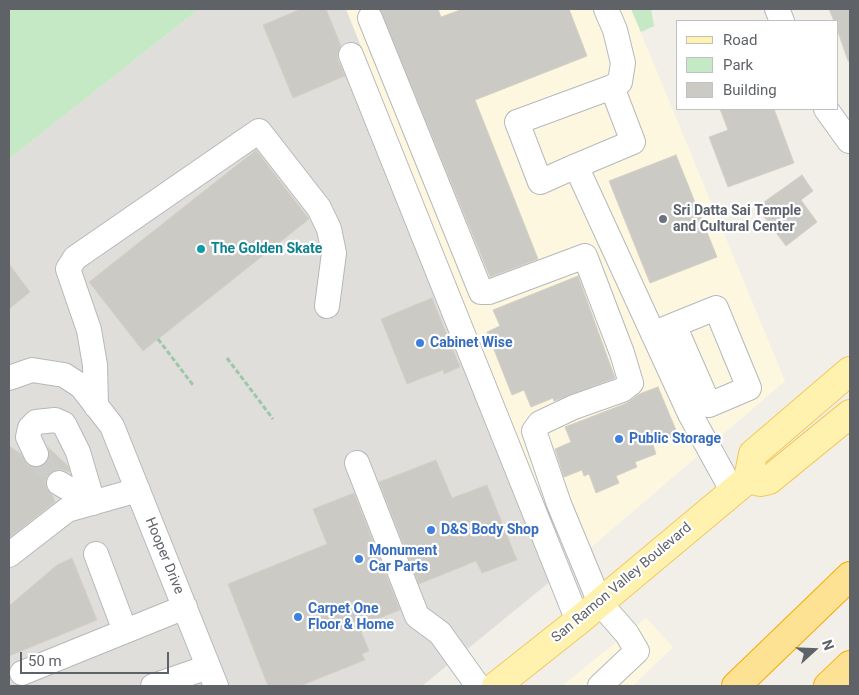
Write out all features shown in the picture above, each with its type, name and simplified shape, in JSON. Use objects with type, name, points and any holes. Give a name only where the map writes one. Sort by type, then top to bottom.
[{"type":"highway","points":[[736,686],[850,576]]},
{"type":"highway","points":[[828,686],[850,665]]},
{"type":"main road","points":[[741,485],[753,454],[850,371]]},
{"type":"main road","points":[[741,485],[769,480],[850,414]]},
{"type":"main road","name":"San Ramon Valley Boulevard","points":[[496,686],[600,603],[741,485]]},
{"type":"street","points":[[606,9],[615,30],[624,62],[620,82],[612,87],[517,122],[540,182],[633,142],[612,87]]},
{"type":"street","points":[[370,18],[481,292],[489,292],[612,245]]},
{"type":"street","points":[[351,55],[578,621]]},
{"type":"street","points":[[827,110],[849,142]]},
{"type":"street","points":[[96,406],[95,365],[89,330],[68,268],[75,258],[260,131],[319,208],[329,229],[334,254],[327,306]]},
{"type":"street","points":[[576,166],[612,245],[709,405],[749,388],[716,308],[664,329]]},
{"type":"street","points":[[585,256],[622,353],[631,383],[622,390],[574,407],[540,423],[534,431],[560,504],[600,603],[627,634],[637,651],[600,686]]},
{"type":"street","points":[[664,329],[690,414],[741,485]]},
{"type":"street","name":"Hooper Drive","points":[[9,378],[32,370],[64,375],[81,386],[112,426],[212,677]]},
{"type":"street","points":[[36,454],[28,437],[30,428],[36,422],[55,420],[64,424],[78,452],[92,502]]},
{"type":"street","points":[[357,462],[417,616],[440,633],[478,686]]},
{"type":"street","points":[[59,483],[92,502]]},
{"type":"street","points":[[9,555],[67,510],[138,490]]},
{"type":"street","points":[[535,514],[560,504]]},
{"type":"street","points":[[96,554],[125,631]]},
{"type":"street","points":[[22,673],[185,607]]},
{"type":"street","points":[[153,686],[212,677]]},
{"type":"path","points":[[158,339],[193,385]]},
{"type":"path","points":[[227,358],[273,419]]},
{"type":"shaded area","points":[[199,9],[346,9],[568,567],[422,686],[9,686],[9,159]]},
{"type":"shaded area","points":[[346,9],[631,9],[785,381],[568,567]]},
{"type":"shaded area","points":[[646,618],[673,647],[633,686],[562,686]]},
{"type":"green space","points":[[9,9],[199,9],[9,159]]},
{"type":"green space","points":[[631,9],[651,9],[654,26],[641,32]]},
{"type":"building","points":[[301,9],[326,9],[341,46],[338,60],[345,76],[293,98],[263,25]]},
{"type":"building","points":[[380,9],[438,9],[441,17],[463,9],[569,9],[587,56],[475,100],[538,259],[490,277]]},
{"type":"building","points":[[829,9],[850,9],[850,61],[848,61],[839,35],[839,20],[834,20]]},
{"type":"building","points":[[720,110],[774,110],[794,163],[728,187],[709,137],[728,130]]},
{"type":"building","name":"The Golden Skate","points":[[256,150],[309,219],[143,351],[89,282]]},
{"type":"building","name":"Sri Datta Sai Temple and Cultural Center","points":[[676,155],[717,257],[650,283],[609,181]]},
{"type":"building","points":[[802,175],[813,191],[801,200],[817,222],[786,246],[757,207]]},
{"type":"building","points":[[9,264],[30,292],[9,309]]},
{"type":"building","points":[[578,276],[615,378],[554,401],[553,398],[531,407],[524,390],[512,395],[487,332],[500,326],[493,310]]},
{"type":"building","name":"Cabinet Wise","points":[[432,298],[460,367],[444,374],[443,370],[407,384],[381,319]]},
{"type":"building","name":"Public Storage","points":[[658,387],[678,435],[653,445],[656,454],[635,462],[637,467],[616,476],[619,483],[596,493],[589,474],[584,476],[582,470],[564,477],[555,449],[571,442],[565,427],[627,403],[639,394]]},
{"type":"building","points":[[9,446],[20,453],[28,465],[35,468],[42,466],[48,461],[50,455],[48,447],[68,466],[70,472],[59,469],[47,476],[45,482],[47,489],[55,502],[9,538]]},
{"type":"building","name":"D&S Body Shop","points":[[436,460],[452,498],[487,485],[517,560],[482,573],[476,561],[419,584],[379,482]]},
{"type":"building","name":"Carpet One Floor & Home","points":[[354,493],[400,610],[359,626],[369,651],[362,654],[365,660],[300,686],[268,686],[228,584],[327,544],[313,509]]},
{"type":"building","points":[[72,558],[97,620],[9,656],[9,606],[57,565]]},
{"type":"tunnel","points":[[36,454],[59,483]]},
{"type":"place","name":"Sri Datta Sai Temple and Cultural Center","points":[[663,219]]},
{"type":"place","name":"The Golden Skate","points":[[201,249]]},
{"type":"place","name":"Cabinet Wise","points":[[420,343]]},
{"type":"place","name":"Public Storage","points":[[619,439]]},
{"type":"place","name":"D&S Body Shop","points":[[431,530]]},
{"type":"place","name":"Monument Car Parts","points":[[359,559]]},
{"type":"place","name":"Carpet One Floor & Home","points":[[298,617]]}]
